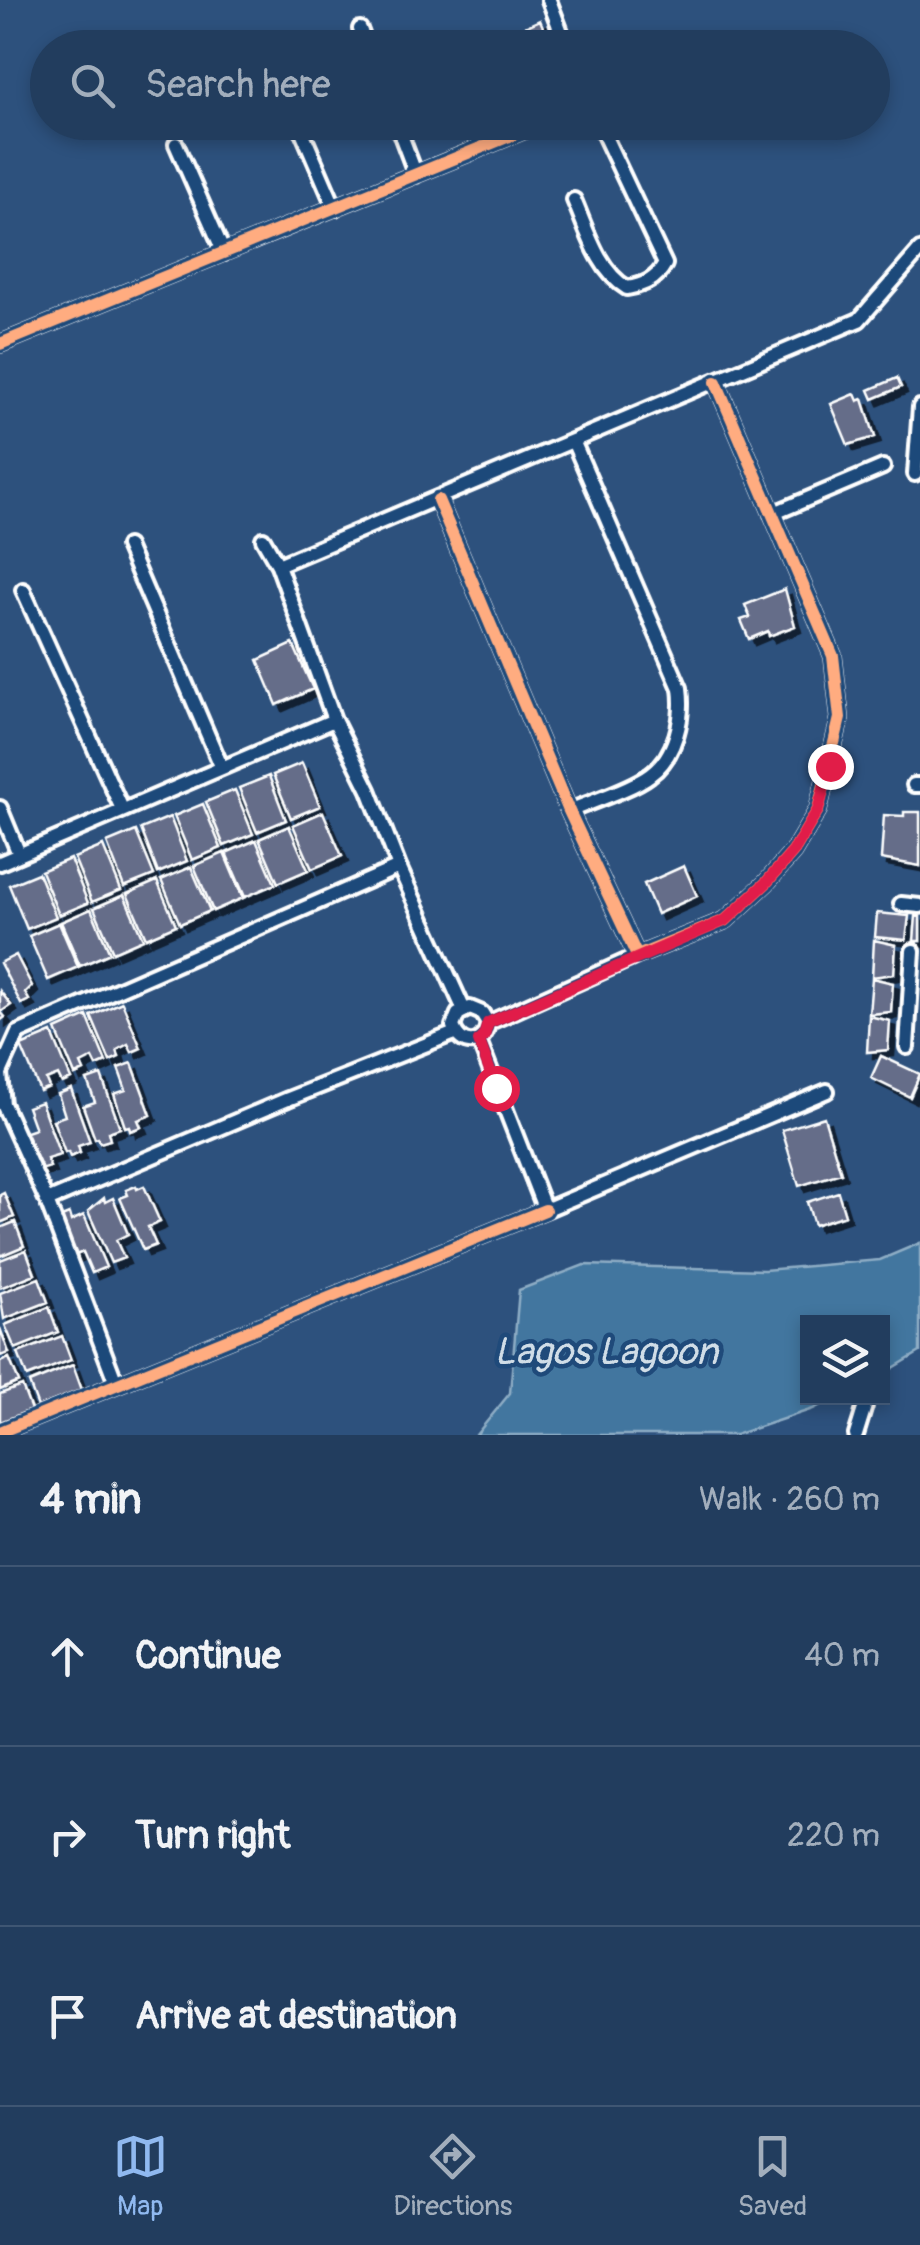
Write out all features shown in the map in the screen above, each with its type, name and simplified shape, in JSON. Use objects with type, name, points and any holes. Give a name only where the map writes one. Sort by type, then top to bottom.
[{"type":"street","points":[[549,0],[560,30]]},
{"type":"street","points":[[306,140],[335,208]]},
{"type":"street","points":[[403,140],[416,174]]},
{"type":"street","points":[[0,344],[500,140]]},
{"type":"street","points":[[574,200],[600,258],[616,282],[627,288],[643,285],[659,275],[664,264],[606,140]]},
{"type":"street","points":[[176,144],[224,253]]},
{"type":"street","points":[[278,566],[859,320],[920,250]]},
{"type":"street","points":[[488,1023],[726,920],[793,852],[818,810],[840,718],[833,656],[716,382]]},
{"type":"street","points":[[915,474],[920,408]]},
{"type":"street","points":[[569,811],[650,775],[673,743],[682,708],[680,688],[574,443]]},
{"type":"street","points":[[772,514],[883,467]]},
{"type":"street","points":[[438,500],[569,811],[637,956]]},
{"type":"street","points":[[263,539],[278,566],[334,720],[369,790],[464,1010]]},
{"type":"street","points":[[128,546],[221,766]]},
{"type":"street","points":[[24,590],[122,809]]},
{"type":"street","points":[[0,863],[334,720]]},
{"type":"street","points":[[0,808],[19,854]]},
{"type":"street","points":[[116,1384],[47,1201],[4,1104],[0,1074],[18,1033],[399,867]]},
{"type":"street","points":[[901,904],[920,906]]},
{"type":"street","points":[[906,1046],[915,992],[912,950]]},
{"type":"street","points":[[464,1010],[482,1012],[488,1023],[479,1041],[465,1043],[454,1033],[454,1020],[464,1010]]},
{"type":"street","points":[[47,1201],[454,1033]]},
{"type":"street","points":[[479,1041],[546,1210]]},
{"type":"street","points":[[0,1432],[546,1210],[826,1091]]},
{"type":"street","points":[[856,1435],[865,1406]]},
{"type":"water","name":"Lagos Lagoon","points":[[920,1243],[920,1352],[890,1370],[890,1315],[800,1315],[800,1405],[821,1405],[813,1409],[735,1435],[476,1435],[510,1393],[519,1290],[584,1265],[764,1270],[880,1260]]},
{"type":"building","points":[[540,20],[544,30],[518,30]]},
{"type":"building","points":[[897,378],[901,387],[873,399],[869,390]]},
{"type":"building","points":[[855,394],[858,401],[863,399],[875,437],[848,445],[831,404]]},
{"type":"building","points":[[785,589],[795,626],[749,639],[741,620],[750,617],[745,605]]},
{"type":"building","points":[[293,644],[313,689],[277,705],[258,660]]},
{"type":"building","points":[[302,763],[320,806],[291,818],[273,775]]},
{"type":"building","points":[[269,776],[286,820],[257,832],[239,788]]},
{"type":"building","points":[[235,790],[253,834],[224,846],[206,802]]},
{"type":"building","points":[[203,804],[221,848],[192,860],[174,816]]},
{"type":"building","points":[[323,812],[342,856],[312,869],[293,825]]},
{"type":"building","points":[[904,812],[920,812],[920,866],[881,859],[884,815],[904,816]]},
{"type":"building","points":[[170,817],[187,861],[158,873],[141,829]]},
{"type":"building","points":[[289,826],[308,870],[278,883],[259,839]]},
{"type":"building","points":[[136,831],[154,875],[124,887],[107,843]]},
{"type":"building","points":[[256,840],[275,884],[245,897],[226,853]]},
{"type":"building","points":[[103,846],[121,890],[92,902],[74,858]]},
{"type":"building","points":[[224,853],[243,898],[213,911],[194,866]]},
{"type":"building","points":[[70,859],[88,903],[59,915],[41,871]]},
{"type":"building","points":[[684,866],[697,896],[657,914],[644,884]]},
{"type":"building","points":[[191,867],[210,911],[180,924],[161,880]]},
{"type":"building","points":[[38,873],[56,917],[27,929],[9,885]]},
{"type":"building","points":[[157,881],[176,925],[146,938],[127,894]]},
{"type":"building","points":[[124,895],[143,939],[113,952],[94,908]]},
{"type":"building","points":[[91,909],[110,953],[80,966],[61,922]]},
{"type":"building","points":[[877,913],[909,916],[906,940],[875,937]]},
{"type":"building","points":[[916,916],[920,917],[920,941],[914,941]]},
{"type":"building","points":[[59,923],[78,967],[48,980],[29,936]]},
{"type":"building","points":[[874,940],[896,945],[894,974],[872,977]]},
{"type":"building","points":[[16,955],[32,986],[25,993],[29,1000],[21,1004],[0,963]]},
{"type":"building","points":[[872,978],[893,983],[891,1012],[869,1014]]},
{"type":"building","points":[[0,991],[11,1005],[1,1012],[5,1017],[0,1021]]},
{"type":"building","points":[[122,1002],[141,1048],[132,1052],[128,1044],[117,1050],[119,1057],[110,1061],[91,1016]]},
{"type":"building","points":[[87,1016],[106,1062],[97,1066],[93,1058],[81,1064],[84,1071],[75,1075],[56,1030]]},
{"type":"building","points":[[869,1016],[890,1021],[888,1050],[867,1052]]},
{"type":"building","points":[[52,1033],[71,1079],[62,1083],[58,1075],[46,1080],[49,1087],[40,1091],[21,1046]]},
{"type":"building","points":[[881,1056],[920,1074],[910,1097],[871,1078]]},
{"type":"building","points":[[132,1063],[151,1115],[138,1120],[141,1127],[130,1131],[129,1126],[125,1127],[114,1094],[126,1090],[118,1068]]},
{"type":"building","points":[[101,1075],[120,1128],[108,1132],[110,1140],[100,1143],[83,1106],[95,1102],[87,1080]]},
{"type":"building","points":[[71,1089],[90,1142],[78,1146],[80,1153],[70,1157],[53,1120],[65,1116],[58,1094]]},
{"type":"building","points":[[41,1102],[60,1155],[47,1159],[50,1167],[40,1170],[23,1133],[35,1129],[27,1107]]},
{"type":"building","points":[[824,1117],[841,1173],[799,1186],[782,1130]]},
{"type":"building","points":[[136,1186],[144,1186],[160,1222],[148,1227],[156,1245],[143,1250],[120,1198]]},
{"type":"building","points":[[838,1192],[845,1215],[814,1225],[807,1202]]},
{"type":"building","points":[[4,1193],[14,1217],[0,1223],[0,1195]]},
{"type":"building","points":[[104,1198],[105,1202],[113,1198],[128,1234],[116,1240],[124,1258],[111,1263],[88,1211]]},
{"type":"building","points":[[69,1214],[71,1221],[84,1215],[106,1267],[92,1273],[83,1252],[71,1257],[59,1218]]},
{"type":"building","points":[[15,1222],[24,1246],[0,1256],[0,1228]]},
{"type":"building","points":[[26,1250],[35,1274],[0,1288],[0,1260]]},
{"type":"building","points":[[39,1278],[48,1302],[4,1319],[0,1293]]},
{"type":"building","points":[[49,1307],[58,1332],[15,1349],[5,1325]]},
{"type":"building","points":[[0,1328],[9,1353],[0,1356]]},
{"type":"building","points":[[62,1336],[71,1360],[27,1377],[18,1353]]},
{"type":"building","points":[[9,1358],[19,1382],[0,1390],[0,1362]]},
{"type":"building","points":[[73,1365],[82,1390],[38,1407],[29,1383]]},
{"type":"building","points":[[22,1386],[31,1410],[0,1422],[0,1394]]},
{"type":"cycle path","points":[[0,344],[500,140]]},
{"type":"cycle path","points":[[438,500],[569,811],[637,956],[726,920],[793,852],[818,810],[840,718],[833,656],[716,382]]},
{"type":"cycle path","points":[[0,1432],[545,1210]]},
{"type":"route","points":[[496,1088],[479,1041],[488,1023],[726,920],[793,852],[818,810],[830,766]]}]
